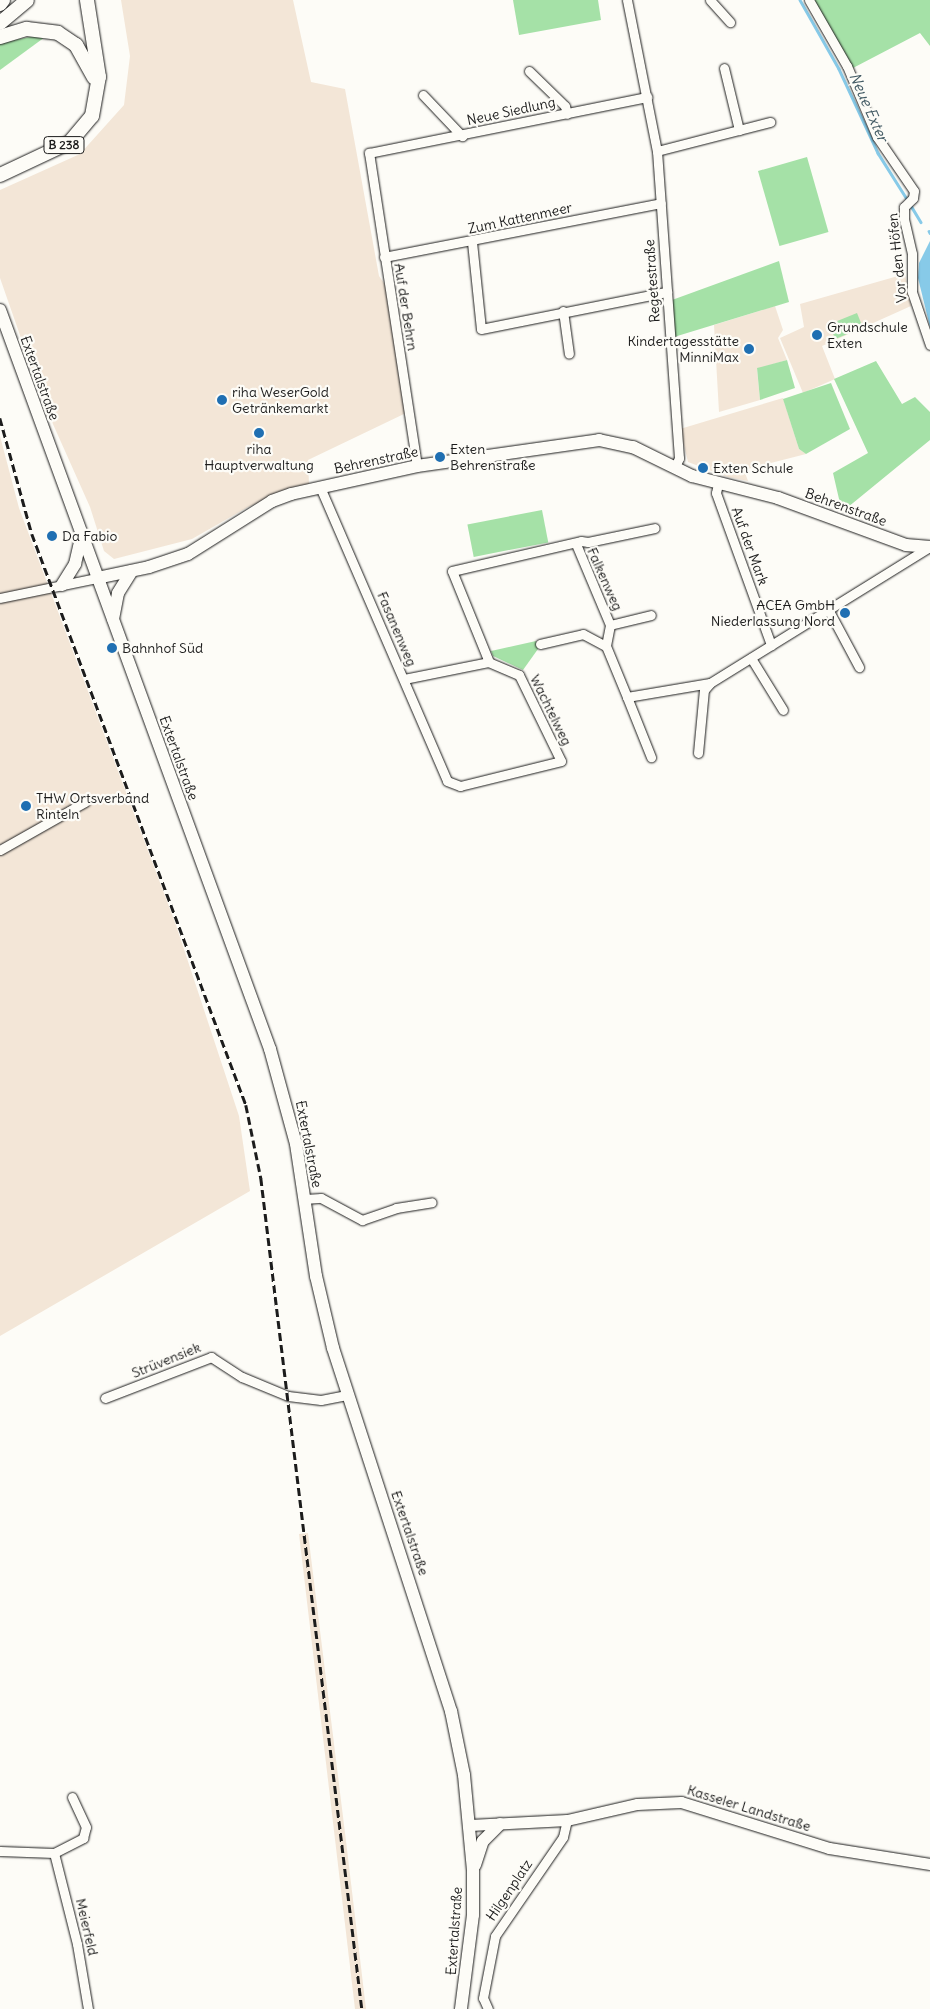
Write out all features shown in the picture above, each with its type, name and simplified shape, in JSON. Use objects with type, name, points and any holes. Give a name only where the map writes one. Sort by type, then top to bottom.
[{"type":"main road","points":[[0,4],[3,0]]},
{"type":"main road","points":[[0,23],[27,0]]},
{"type":"main road","name":"B 238","points":[[0,175],[59,149],[81,134],[92,116],[98,87],[98,66],[87,0]]},
{"type":"main road","points":[[0,37],[27,29],[58,33],[83,54],[98,87]]},
{"type":"main road","name":"Extertalstraße","points":[[0,310],[270,1049],[286,1101],[305,1199],[321,1301],[347,1395],[438,1664],[459,1743],[470,1825],[473,1870],[473,1915],[461,2009]]},
{"type":"main road","name":"Behrenstraße","points":[[97,578],[132,571],[188,554],[272,501],[320,487],[417,466],[599,440],[633,447],[718,484],[778,498],[906,545],[929,548]]},
{"type":"main road","points":[[62,585],[75,564],[82,536]]},
{"type":"main road","points":[[113,619],[118,593],[132,571]]},
{"type":"main road","points":[[473,1870],[484,1841],[500,1824]]},
{"type":"street","points":[[710,0],[730,22]]},
{"type":"street","name":"Vor den Höfen","points":[[809,0],[847,66],[877,137],[914,191],[904,219],[912,254],[912,292],[930,345]]},
{"type":"street","name":"Regetestraße","points":[[630,1],[657,151],[679,458],[676,467]]},
{"type":"street","points":[[724,68],[739,130]]},
{"type":"street","name":"Neue Siedlung","points":[[530,71],[565,106],[567,114]]},
{"type":"street","name":"Neue Siedlung","points":[[423,95],[462,136]]},
{"type":"street","name":"Neue Siedlung","points":[[369,153],[462,136],[647,97]]},
{"type":"street","points":[[657,151],[770,122]]},
{"type":"street","name":"Auf der Behrn","points":[[369,153],[417,466]]},
{"type":"street","name":"Zum Kattenmeer","points":[[384,257],[472,242],[661,203]]},
{"type":"street","points":[[472,242],[481,329],[667,292]]},
{"type":"street","points":[[564,311],[569,354]]},
{"type":"street","name":"Auf der Mark","points":[[718,484],[716,494],[771,645]]},
{"type":"street","name":"Fasanenweg","points":[[320,487],[447,781]]},
{"type":"street","name":"Falkenweg","points":[[489,662],[452,571],[576,544],[581,540],[588,542],[655,528]]},
{"type":"street","name":"Falkenweg","points":[[576,544],[610,625],[606,646]]},
{"type":"street","points":[[698,753],[704,690],[710,683],[929,548]]},
{"type":"street","points":[[0,598],[97,578]]},
{"type":"street","points":[[828,609],[859,667]]},
{"type":"street","name":"Falkenweg","points":[[610,625],[651,615]]},
{"type":"street","points":[[540,644],[583,634],[606,646],[651,757]]},
{"type":"street","points":[[750,658],[783,710]]},
{"type":"street","points":[[404,679],[489,662]]},
{"type":"street","name":"Wachtelweg","points":[[447,781],[460,786],[561,761],[519,675],[489,662]]},
{"type":"street","points":[[627,697],[710,683]]},
{"type":"street","points":[[0,850],[85,802]]},
{"type":"street","points":[[305,1199],[321,1198],[362,1220],[396,1208],[432,1202]]},
{"type":"street","name":"Strüvensiek","points":[[106,1398],[211,1356],[242,1377],[288,1396],[320,1400],[347,1395]]},
{"type":"street","points":[[0,1851],[54,1853],[74,1844],[85,1833],[86,1827],[72,1797]]},
{"type":"street","name":"Kasseler Landstraße","points":[[470,1825],[567,1820],[637,1804],[680,1802],[829,1848],[930,1864]]},
{"type":"street","name":"Hilgenplatz","points":[[488,2009],[483,1998],[495,1936],[562,1837],[567,1820]]},
{"type":"street","name":"Meierfeld","points":[[54,1853],[78,1944],[88,2009]]},
{"type":"shaded area","points":[[121,0],[293,0],[311,82],[345,89],[379,276],[386,286],[406,413],[308,460],[309,484],[248,507],[192,539],[114,559],[104,551],[90,507],[44,404],[0,278],[0,190],[80,154],[124,105],[130,56]]},
{"type":"shaded area","name":"Grundschule Exten","points":[[905,274],[911,306],[822,346],[835,379],[803,393],[780,338],[804,327],[800,304]]},
{"type":"shaded area","name":"Kindertagesstätte MinniMax","points":[[775,306],[783,330],[778,338],[787,360],[757,369],[760,400],[719,412],[714,325]]},
{"type":"shaded area","points":[[783,398],[799,449],[806,454],[744,470],[748,481],[728,477],[688,462],[680,429]]},
{"type":"shaded area","points":[[0,436],[19,508],[176,925],[239,1116],[250,1191],[0,1336]]},
{"type":"shaded area","points":[[308,1533],[366,2009],[355,2009],[299,1534]]},
{"type":"green space","points":[[513,0],[598,0],[601,20],[519,35]]},
{"type":"green space","points":[[814,0],[930,0],[930,46],[920,33],[853,68]]},
{"type":"green space","points":[[39,35],[45,37],[0,70],[0,43]]},
{"type":"green space","points":[[807,157],[828,232],[779,246],[758,171]]},
{"type":"green space","points":[[779,261],[789,302],[674,337],[672,300]]},
{"type":"green space","points":[[857,313],[863,328],[835,339],[829,324]]},
{"type":"green space","points":[[787,360],[795,388],[760,400],[757,368]]},
{"type":"green space","points":[[876,361],[902,404],[915,397],[930,412],[930,440],[842,512],[833,473],[868,453],[834,379]]},
{"type":"green space","points":[[831,383],[850,429],[806,454],[799,449],[783,399]]},
{"type":"green space","points":[[542,510],[548,542],[474,557],[467,525]]},
{"type":"green space","points":[[536,641],[538,649],[523,670],[493,656],[491,651]]},
{"type":"water","points":[[930,241],[930,327],[918,278],[919,263]]},
{"type":"waterway","name":"Neue Exter","points":[[800,0],[839,69],[878,153],[907,199]]},
{"type":"waterway","name":"Neue Exter","points":[[910,204],[921,222]]},
{"type":"railway","points":[[0,418],[32,534],[246,1105],[261,1178],[362,2009]]},
{"type":"place","name":"Grundschule Exten","points":[[817,335]]},
{"type":"place","name":"Kindertagesstätte MinniMax","points":[[749,349]]},
{"type":"place","name":"riha WeserGold Getränkemarkt","points":[[222,400]]},
{"type":"place","name":"riha Hauptverwaltung","points":[[259,433]]},
{"type":"place","name":"Exten Behrenstraße","points":[[440,457]]},
{"type":"place","name":"Exten Schule","points":[[703,468]]},
{"type":"place","name":"Da Fabio","points":[[52,536]]},
{"type":"place","name":"ACEA GmbH Niederlassung Nord","points":[[845,613]]},
{"type":"place","name":"Bahnhof Süd","points":[[112,648]]},
{"type":"place","name":"THW Ortsverband Rinteln","points":[[26,806]]}]
